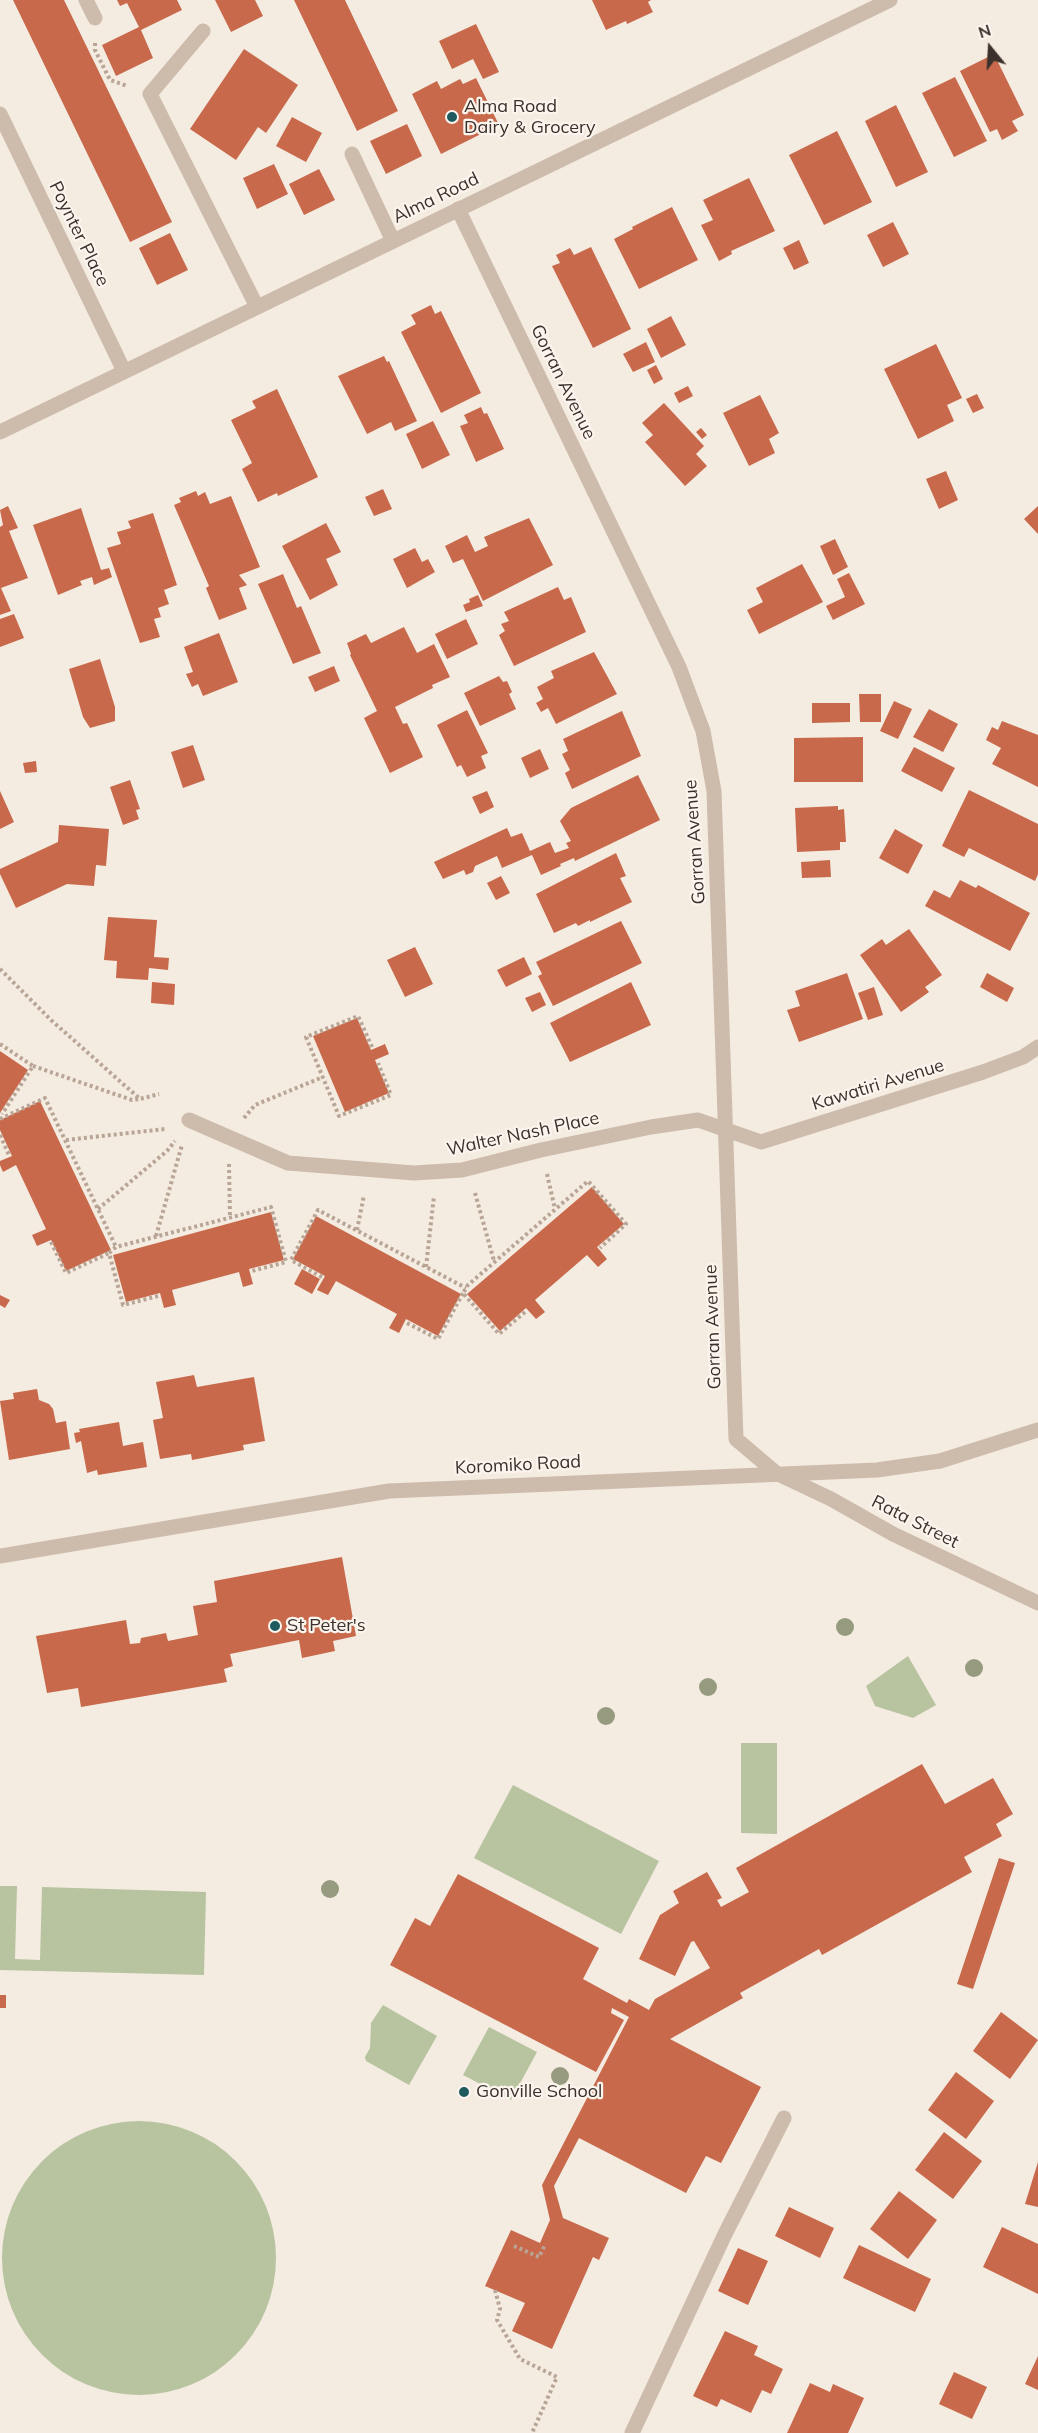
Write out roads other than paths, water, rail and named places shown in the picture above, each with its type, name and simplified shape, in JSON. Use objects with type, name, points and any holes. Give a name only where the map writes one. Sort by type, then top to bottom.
[{"type":"street","points":[[86,0],[95,18]]},
{"type":"street","name":"Alma Road","points":[[0,432],[890,0]]},
{"type":"street","points":[[203,30],[150,94],[257,307]]},
{"type":"street","name":"Poynter Place","points":[[0,114],[124,371]]},
{"type":"street","points":[[352,154],[393,241]]},
{"type":"street","name":"Gorran Avenue","points":[[458,209],[679,667],[702,731],[714,792],[736,1439],[776,1473]]},
{"type":"street","name":"Kawatiri Avenue","points":[[727,1130],[761,1142],[983,1072],[1023,1057],[1038,1047]]},
{"type":"street","name":"Walter Nash Place","points":[[189,1120],[288,1162],[414,1173],[468,1168],[651,1127],[698,1120],[727,1130]]},
{"type":"street","name":"Koromiko Road","points":[[0,1556],[389,1491],[877,1470],[940,1461],[1038,1430]]},
{"type":"street","name":"Rata Street","points":[[776,1473],[831,1499],[893,1534],[1038,1603]]},
{"type":"street","points":[[632,2433],[725,2234],[784,2118]]},
{"type":"place","name":"Alma Road Dairy & Grocery","points":[[452,117]]},
{"type":"place","name":"St Peter's","points":[[275,1626]]},
{"type":"place","name":"Gonville School","points":[[464,2092]]}]
